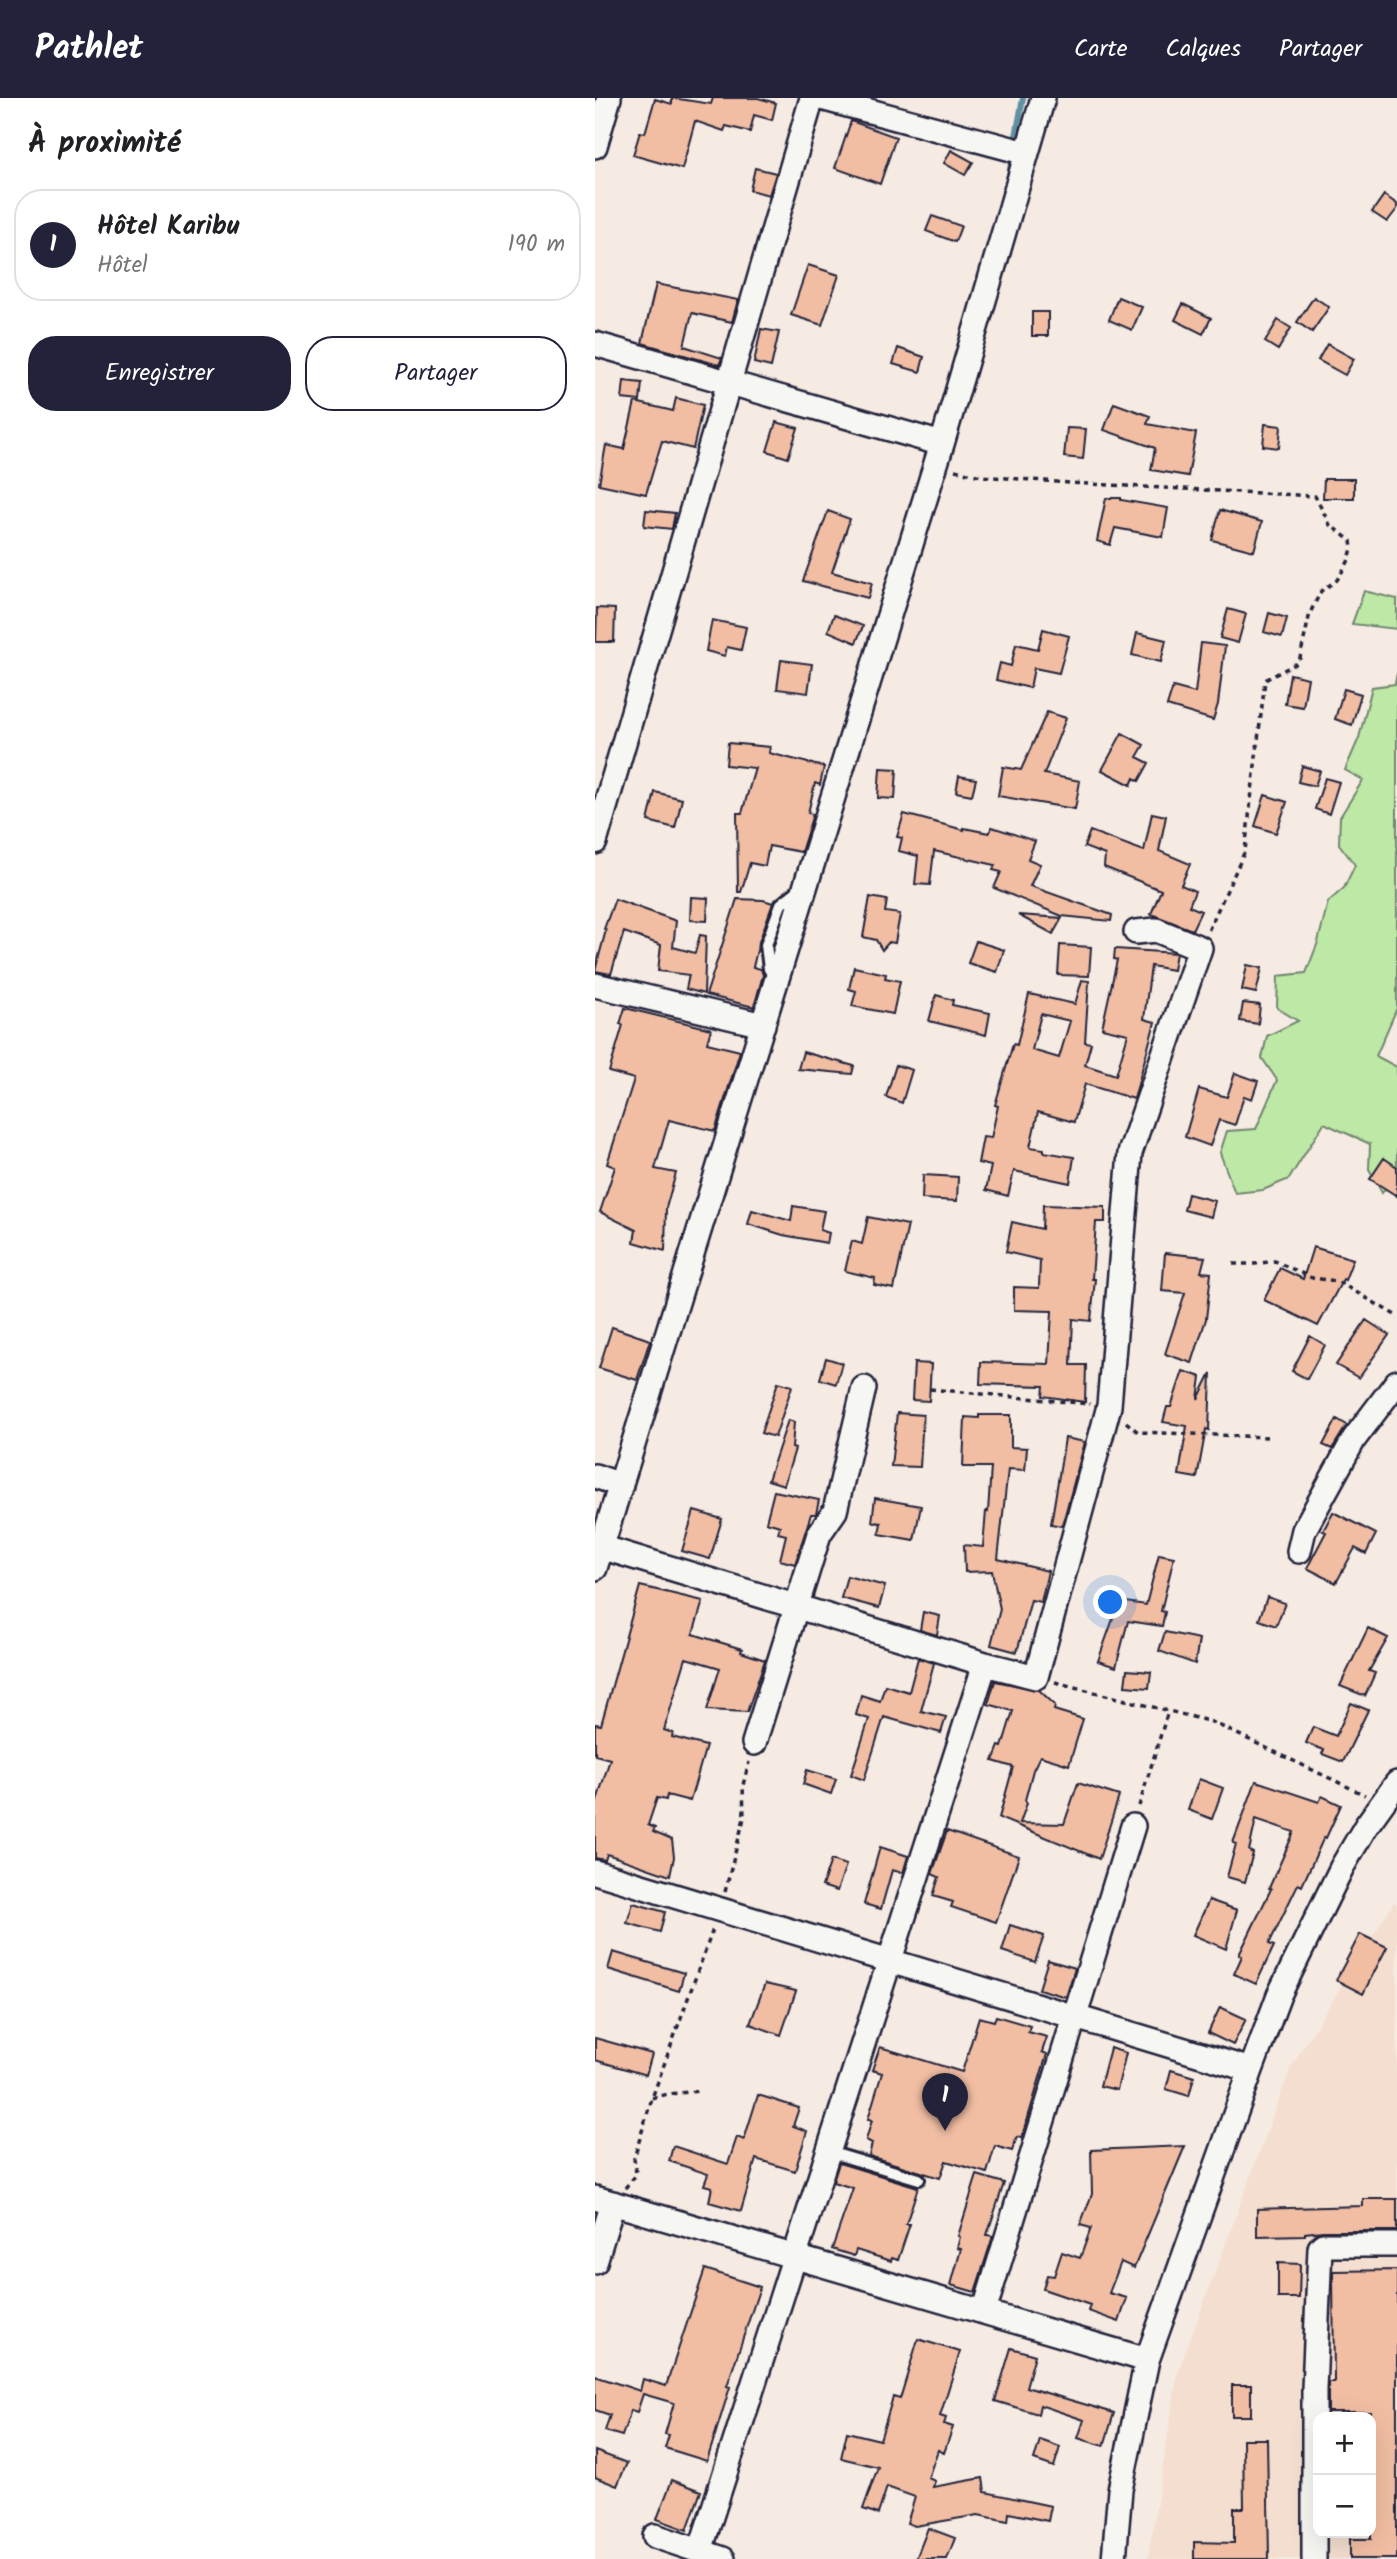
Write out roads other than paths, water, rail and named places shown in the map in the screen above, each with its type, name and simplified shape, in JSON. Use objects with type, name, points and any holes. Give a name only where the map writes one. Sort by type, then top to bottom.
[{"type":"street","points":[[595,146],[609,98]]},
{"type":"street","points":[[595,842],[812,98]]},
{"type":"street","points":[[821,98],[1026,153]]},
{"type":"street","points":[[1043,98],[939,455],[598,1558],[796,1606],[1036,1677],[1109,1406],[1130,1153],[1200,948],[1156,930],[1136,932]]},
{"type":"street","points":[[595,344],[729,382],[939,455]]},
{"type":"street","points":[[595,985],[763,1025]]},
{"type":"street","points":[[1299,1551],[1304,1530],[1355,1439],[1397,1382]]},
{"type":"street","points":[[754,1743],[819,1534],[835,1511],[864,1388]]},
{"type":"street","points":[[595,1476],[621,1485]]},
{"type":"street","points":[[700,2552],[985,1664]]},
{"type":"street","points":[[1114,2559],[1120,2490],[1147,2360],[1251,2070],[1284,1983],[1342,1867],[1397,1783]]},
{"type":"street","points":[[984,2312],[1133,1826]]},
{"type":"street","points":[[595,1872],[1251,2070]]},
{"type":"street","points":[[595,2262],[604,2200],[1147,2360]]},
{"type":"street","points":[[1314,2559],[1314,2389],[1319,2248],[1323,2245],[1397,2245]]},
{"type":"street","points":[[655,2536],[723,2559]]},
{"type":"lane","points":[[829,2152],[919,2179]]},
{"type":"waterway","points":[[1008,180],[1023,98]]},
{"type":"place","name":"Hôtel Karibu","points":[[945,2131]]}]
